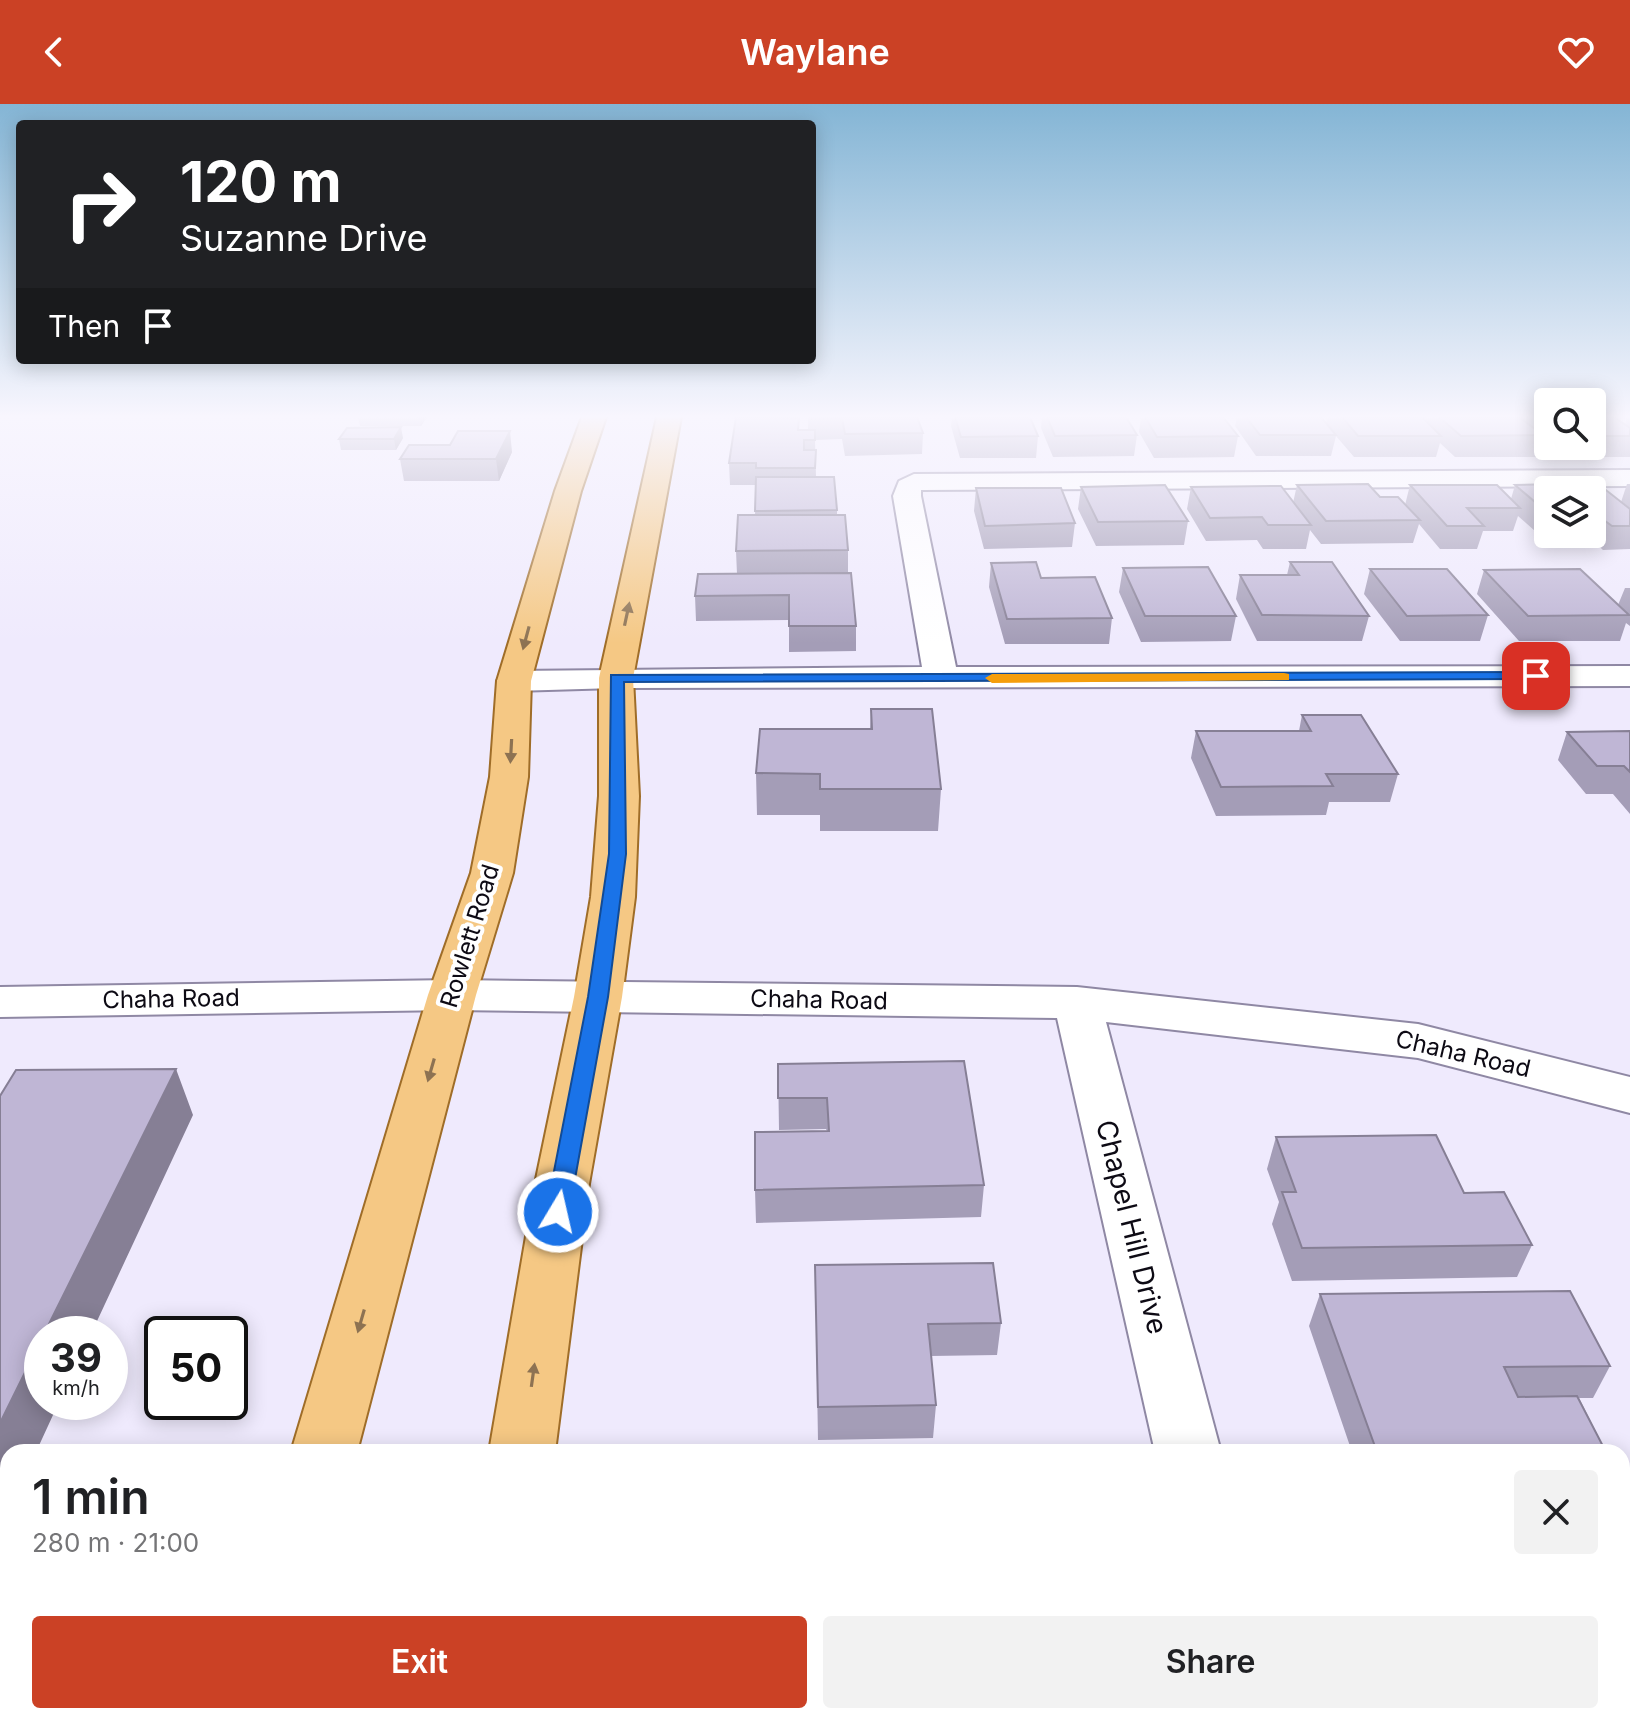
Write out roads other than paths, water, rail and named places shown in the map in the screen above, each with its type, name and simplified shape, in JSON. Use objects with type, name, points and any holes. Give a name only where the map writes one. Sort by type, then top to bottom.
[{"type":"main road","name":"Rowlett Road","points":[[326,1444],[452,995],[492,873],[509,777],[514,681],[568,493]]},
{"type":"main road","points":[[523,1444],[562,1184],[598,997],[618,854],[616,678],[653,493]]},
{"type":"street","points":[[907,493],[941,679]]},
{"type":"street","points":[[514,681],[616,678],[1630,676]]},
{"type":"street","name":"Chaha Road","points":[[0,1002],[452,995],[1077,1003],[1418,1041],[1630,1095]]},
{"type":"street","name":"Chapel Hill Drive","points":[[1077,1003],[1186,1444]]}]
